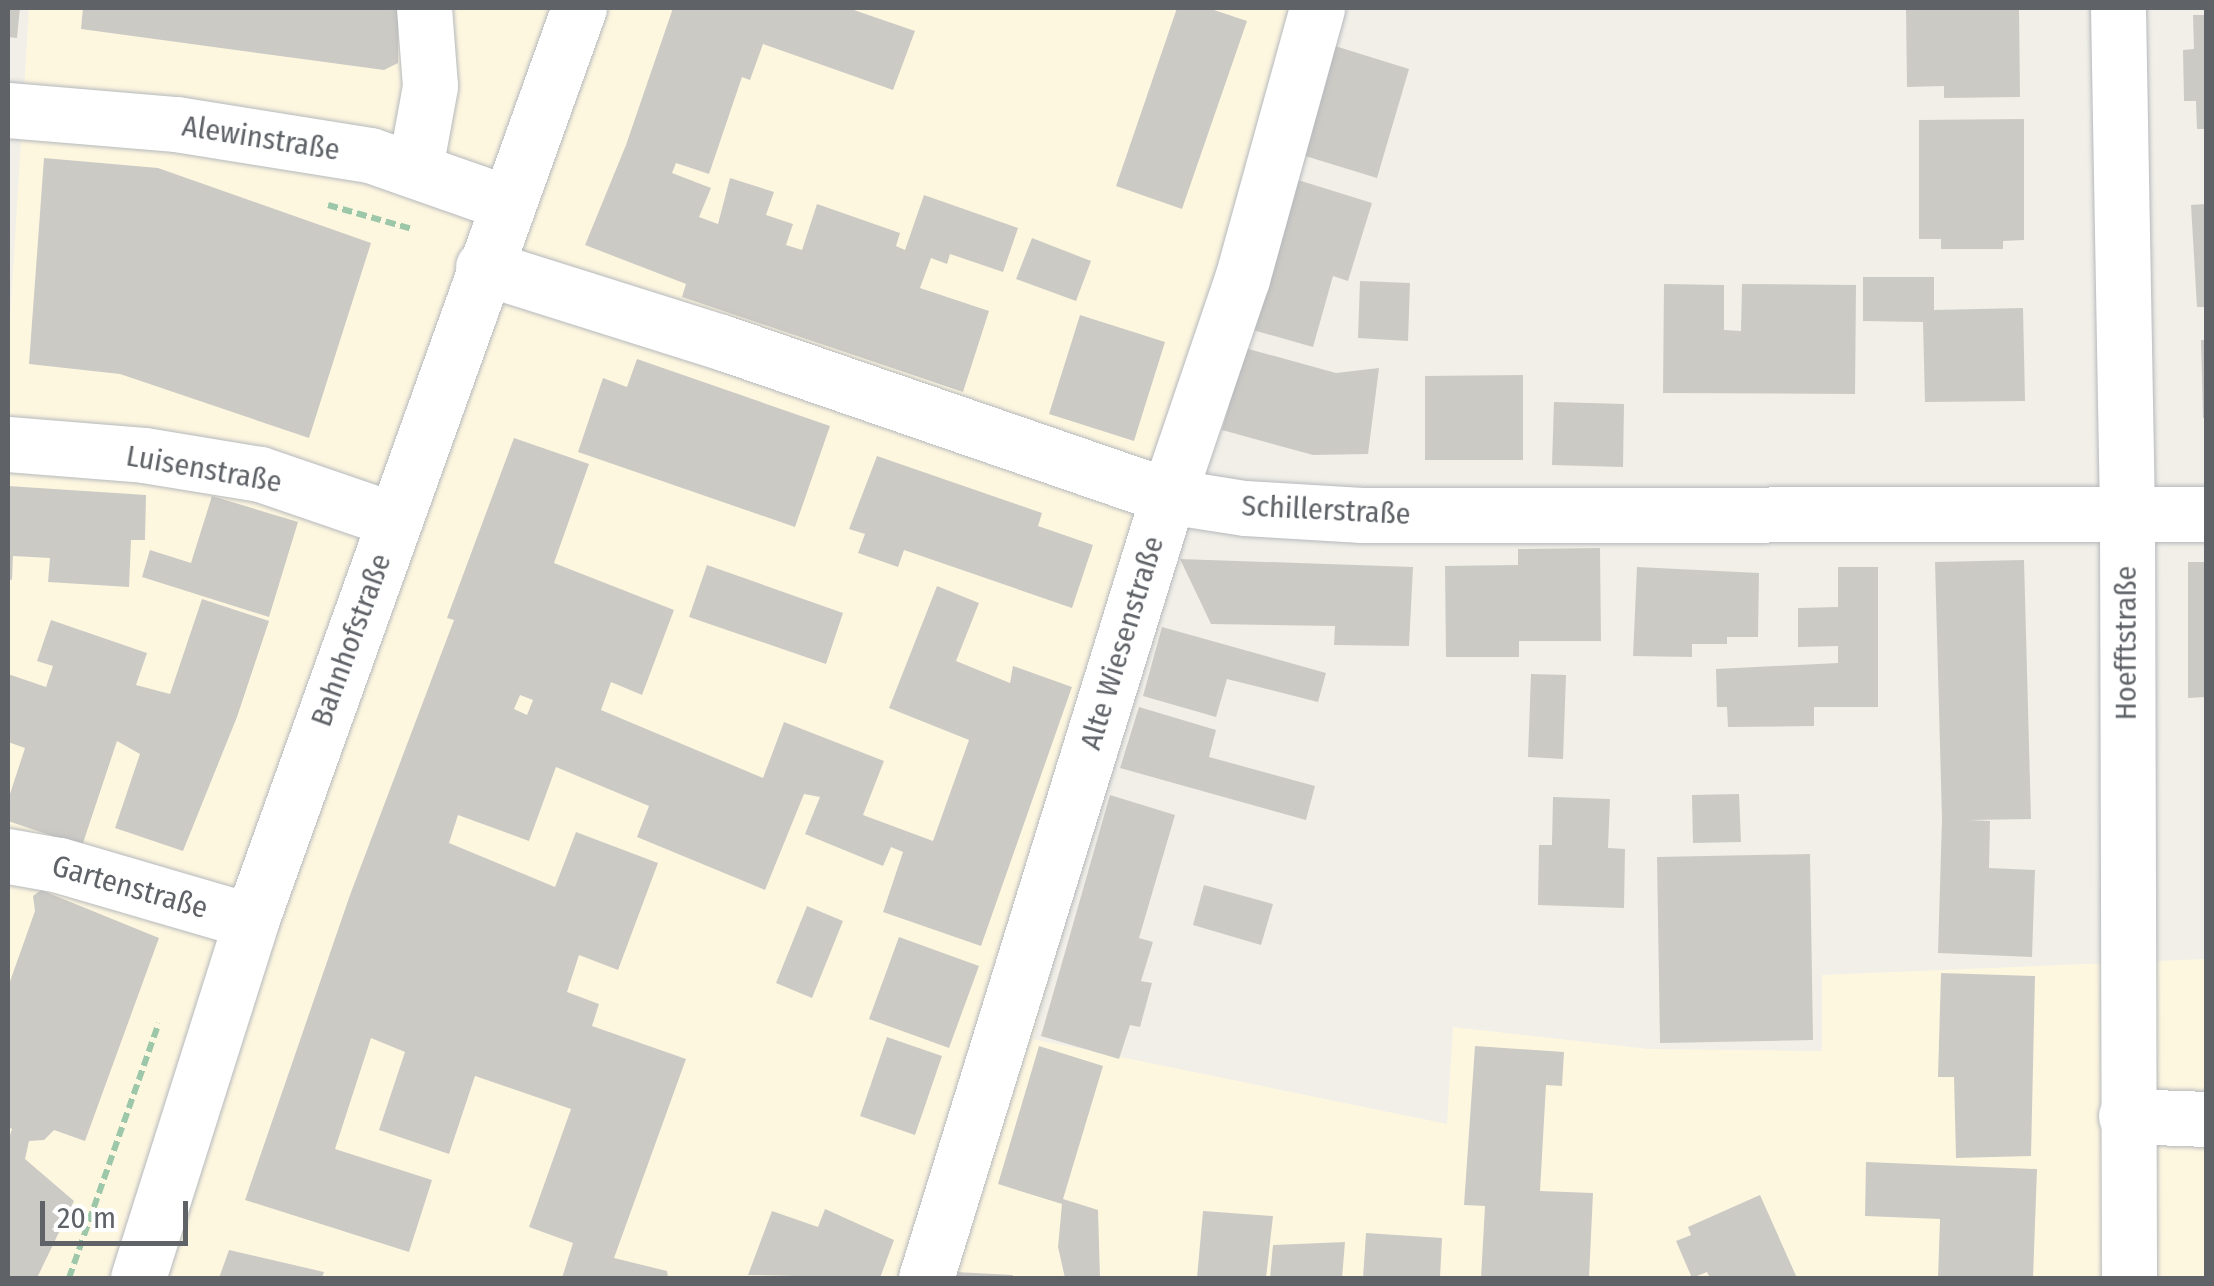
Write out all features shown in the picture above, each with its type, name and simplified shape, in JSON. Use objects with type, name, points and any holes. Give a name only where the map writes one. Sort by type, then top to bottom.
[{"type":"street","points":[[415,168],[430,86],[424,8]]},
{"type":"street","name":"Bahnhofstraße","points":[[138,1278],[251,922],[371,510],[483,268],[579,8]]},
{"type":"street","name":"Alte Wiesenstraße","points":[[926,1278],[1168,496],[1242,279],[1317,8]]},
{"type":"street","name":"Hoefftstraße","points":[[2118,8],[2127,514],[2129,1278]]},
{"type":"street","name":"Alewinstraße","points":[[8,110],[176,124],[370,154],[507,204]]},
{"type":"street","name":"Schillerstraße","points":[[483,268],[722,342],[1168,496],[1245,508],[1362,515],[2206,514]]},
{"type":"street","name":"Luisenstraße","points":[[8,444],[144,455],[260,474],[371,510]]},
{"type":"street","name":"Gartenstraße","points":[[8,856],[59,865],[251,922]]},
{"type":"street","points":[[2126,1116],[2206,1120]]},
{"type":"path","points":[[69,1278],[160,1020]]},
{"type":"shaded area","points":[[29,8],[1302,8],[1033,1039],[1447,1124],[1453,1027],[1648,1049],[1822,1051],[1822,975],[2206,959],[2206,1278],[8,1278],[8,355]]},
{"type":"building","points":[[8,8],[20,8],[17,38],[8,37]]},
{"type":"building","points":[[83,8],[398,8],[398,63],[384,70],[81,29]]},
{"type":"building","points":[[673,8],[848,8],[915,31],[893,90],[763,44],[750,80],[742,77],[709,174],[676,163],[672,173],[711,188],[699,217],[718,224],[730,178],[774,192],[766,215],[793,224],[786,245],[802,250],[817,204],[900,233],[896,246],[905,250],[924,195],[1018,228],[1003,272],[950,254],[947,264],[931,258],[920,288],[989,311],[963,392],[682,297],[686,284],[585,245],[626,145]]},
{"type":"building","points":[[1177,8],[1208,8],[1247,21],[1182,209],[1116,186]]},
{"type":"building","points":[[1906,8],[2019,8],[2020,97],[1944,98],[1944,86],[1907,87]]},
{"type":"building","points":[[2193,15],[2206,15],[2206,129],[2197,129],[2196,101],[2184,101],[2183,50],[2194,49]]},
{"type":"building","points":[[1335,46],[1409,69],[1377,178],[1302,155]]},
{"type":"building","points":[[2024,119],[2024,240],[2003,241],[2003,249],[1941,249],[1941,239],[1919,239],[1919,120]]},
{"type":"building","points":[[44,158],[158,168],[371,243],[309,438],[120,374],[29,364]]},
{"type":"building","points":[[1298,180],[1372,203],[1348,281],[1333,276],[1313,347],[1253,330]]},
{"type":"building","points":[[2206,204],[2206,307],[2197,307],[2191,205]]},
{"type":"building","points":[[1032,238],[1091,261],[1076,301],[1016,279]]},
{"type":"building","points":[[1863,277],[1934,277],[1934,310],[2023,308],[2025,401],[1925,402],[1923,322],[1863,321]]},
{"type":"building","points":[[1360,281],[1410,283],[1408,341],[1358,338]]},
{"type":"building","points":[[1664,284],[1724,285],[1724,330],[1741,331],[1742,284],[1856,285],[1855,394],[1663,393]]},
{"type":"building","points":[[1080,315],[1165,342],[1134,441],[1049,414]]},
{"type":"building","points":[[2201,340],[2206,340],[2206,418],[2203,418]]},
{"type":"building","points":[[1245,348],[1336,373],[1379,368],[1368,454],[1313,455],[1222,430]]},
{"type":"building","points":[[637,359],[830,426],[795,527],[578,452],[603,378],[627,387]]},
{"type":"building","points":[[1523,375],[1523,460],[1425,460],[1425,376]]},
{"type":"building","points":[[1554,402],[1624,404],[1623,467],[1552,465]]},
{"type":"building","points":[[514,438],[589,464],[554,563],[674,610],[642,695],[611,682],[601,710],[763,778],[784,722],[884,761],[863,815],[933,841],[969,740],[889,708],[937,586],[979,603],[956,661],[1010,683],[1013,666],[1072,687],[981,946],[883,912],[903,852],[891,847],[883,866],[805,834],[820,797],[804,794],[765,890],[637,837],[649,806],[556,767],[529,841],[458,815],[449,843],[555,887],[576,832],[658,863],[618,970],[579,955],[567,992],[599,1004],[592,1026],[686,1059],[614,1258],[667,1271],[668,1278],[562,1278],[573,1243],[529,1227],[571,1109],[475,1076],[449,1154],[379,1130],[405,1052],[371,1038],[335,1149],[432,1180],[409,1252],[245,1200],[350,895],[454,620],[447,618]],"holes":[[[520,695],[533,700],[527,715],[514,709]]]},
{"type":"building","points":[[877,456],[1042,513],[1038,526],[1093,545],[1072,608],[904,550],[898,567],[858,553],[865,534],[849,529]]},
{"type":"building","points":[[8,486],[146,495],[145,540],[131,540],[129,587],[48,582],[50,558],[13,556],[12,580],[8,579]]},
{"type":"building","points":[[212,496],[298,522],[269,617],[142,577],[150,550],[191,563]]},
{"type":"building","points":[[1600,548],[1601,641],[1519,641],[1519,657],[1446,657],[1445,566],[1518,565],[1518,549]]},
{"type":"building","points":[[1180,559],[1413,567],[1409,646],[1334,645],[1335,626],[1211,624]]},
{"type":"building","points":[[2024,560],[2031,819],[1969,820],[1990,821],[1989,868],[2035,870],[2032,957],[1938,953],[1942,819],[1935,562]]},
{"type":"building","points":[[2188,562],[2206,562],[2206,697],[2188,698]]},
{"type":"building","points":[[707,565],[843,613],[826,664],[689,617]]},
{"type":"building","points":[[1637,567],[1759,573],[1758,637],[1727,637],[1727,644],[1692,644],[1692,657],[1633,656]]},
{"type":"building","points":[[1838,567],[1878,567],[1878,707],[1814,707],[1814,726],[1728,727],[1727,707],[1717,707],[1716,669],[1838,663],[1838,646],[1798,647],[1798,608],[1838,607]]},
{"type":"building","points":[[202,599],[269,621],[237,717],[183,851],[115,828],[140,754],[117,741],[82,846],[8,821],[8,800],[25,748],[8,742],[8,674],[46,687],[53,666],[37,661],[51,620],[147,653],[136,685],[170,694]]},
{"type":"building","points":[[1162,627],[1326,673],[1318,702],[1227,679],[1216,717],[1143,696]]},
{"type":"building","points":[[1531,674],[1566,675],[1563,759],[1528,757]]},
{"type":"building","points":[[1139,707],[1216,730],[1209,757],[1315,786],[1306,820],[1120,768]]},
{"type":"building","points":[[1739,794],[1741,842],[1693,843],[1692,795]]},
{"type":"building","points":[[1110,795],[1175,815],[1139,938],[1153,942],[1141,981],[1152,983],[1140,1027],[1130,1025],[1119,1059],[1041,1036]]},
{"type":"building","points":[[1553,797],[1610,799],[1608,848],[1625,849],[1624,908],[1538,905],[1539,845],[1552,845]]},
{"type":"building","points":[[1810,854],[1813,1040],[1660,1043],[1657,857]]},
{"type":"building","points":[[1204,885],[1273,904],[1261,945],[1193,925]]},
{"type":"building","points":[[41,890],[159,938],[85,1141],[54,1130],[44,1140],[29,1141],[25,1159],[74,1201],[37,1278],[8,1278],[8,1141],[12,1129],[8,1127],[8,987],[35,911],[33,896]]},
{"type":"building","points":[[807,906],[843,921],[812,998],[776,983]]},
{"type":"building","points":[[899,937],[979,966],[949,1048],[869,1019]]},
{"type":"building","points":[[1941,973],[2035,976],[2031,1156],[1956,1158],[1954,1077],[1938,1077]]},
{"type":"building","points":[[887,1037],[942,1056],[915,1135],[860,1116]]},
{"type":"building","points":[[1039,1046],[1103,1066],[1063,1199],[1098,1210],[1100,1278],[1065,1278],[1058,1247],[1062,1204],[998,1184]]},
{"type":"building","points":[[1475,1046],[1564,1052],[1562,1086],[1546,1085],[1540,1191],[1593,1193],[1589,1278],[1481,1278],[1485,1206],[1464,1205]]},
{"type":"building","points":[[1866,1162],[2037,1169],[2033,1278],[1938,1278],[1940,1219],[1865,1216]]},
{"type":"building","points":[[1760,1195],[1797,1278],[1710,1278],[1707,1272],[1692,1278],[1676,1241],[1691,1235],[1688,1227]]},
{"type":"building","points":[[825,1209],[894,1240],[880,1278],[748,1275],[772,1211],[818,1227]]},
{"type":"building","points":[[1203,1211],[1273,1216],[1266,1278],[1197,1278]]},
{"type":"building","points":[[1366,1233],[1442,1238],[1440,1278],[1363,1278]]},
{"type":"building","points":[[1345,1242],[1342,1278],[1270,1278],[1273,1245]]},
{"type":"building","points":[[229,1250],[324,1272],[322,1278],[219,1278]]},
{"type":"building","points":[[956,1272],[1013,1275],[955,1278]]}]
